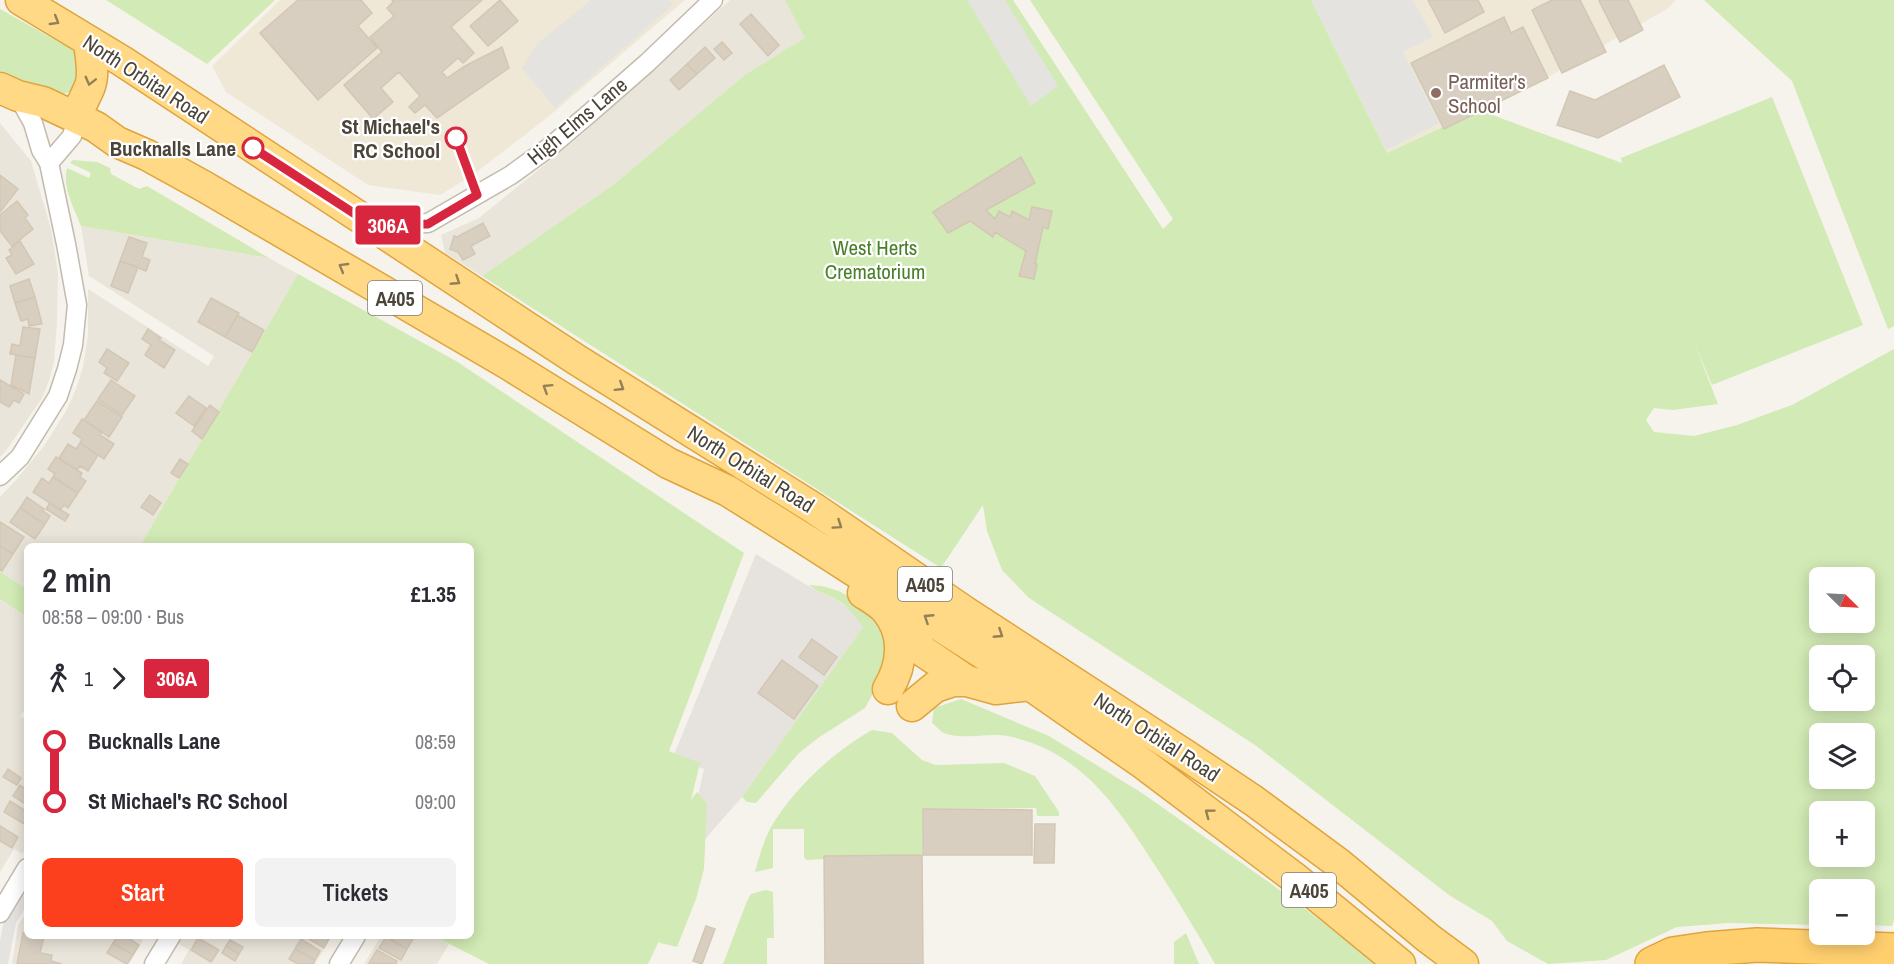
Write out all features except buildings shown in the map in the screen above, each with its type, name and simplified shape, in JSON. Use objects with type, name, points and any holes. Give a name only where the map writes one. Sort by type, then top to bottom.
[{"type":"highway","name":"North Orbital Road","points":[[21,0],[122,61],[577,360],[815,509],[964,611],[1254,801],[1338,864],[1463,964]]},
{"type":"highway","points":[[75,127],[80,104],[90,85],[92,70],[89,42]]},
{"type":"highway","name":"North Orbital Road","points":[[9,92],[43,102],[75,127],[96,127],[117,142],[256,216],[508,364],[668,463],[728,491],[1030,685],[1145,765],[1256,849],[1400,964]]},
{"type":"highway","name":"A405","points":[[668,463],[885,609],[899,635],[901,652],[896,675],[888,689]]},
{"type":"highway","points":[[899,635],[909,638],[924,652],[967,681],[996,689],[1030,685]]},
{"type":"highway","points":[[912,706],[925,693],[942,683],[967,681]]},
{"type":"highway","points":[[1652,964],[1673,954],[1757,945],[1894,950]]},
{"type":"street","name":"High Elms Lane","points":[[372,225],[428,224],[511,175],[550,146],[647,63],[713,0]]},
{"type":"street","points":[[0,476],[20,457],[58,396],[73,345],[76,305],[49,163],[41,150],[33,123],[9,92]]},
{"type":"street","points":[[49,163],[75,127]]},
{"type":"street","points":[[427,262],[428,224]]},
{"type":"street","points":[[0,913],[24,873]]},
{"type":"street","points":[[154,964],[169,939]]},
{"type":"street","points":[[339,964],[354,939]]},
{"type":"shaded area","points":[[280,0],[685,0],[548,117],[474,174],[440,195],[368,185],[226,92],[212,66]]},
{"type":"shaded area","points":[[591,0],[669,0],[673,5],[555,108],[522,68],[537,44]]},
{"type":"shaded area","points":[[730,0],[785,0],[806,38],[746,74],[613,185],[482,276],[445,253],[441,235],[479,218],[580,136]]},
{"type":"shaded area","points":[[967,0],[1005,0],[1058,86],[1031,106]]},
{"type":"shaded area","name":"Parmiter's School","points":[[1311,0],[1676,0],[1667,9],[1550,76],[1387,153]]},
{"type":"shaded area","points":[[1311,0],[1413,0],[1433,37],[1403,52],[1439,123],[1386,150]]},
{"type":"shaded area","points":[[0,123],[31,161],[51,229],[58,273],[54,362],[49,381],[42,398],[0,457]]},
{"type":"shaded area","points":[[81,226],[269,258],[298,274],[142,543],[24,543],[24,587],[0,572],[0,497],[44,446],[66,411],[76,389],[83,367],[88,335],[88,289],[208,366],[214,356],[89,276]]},
{"type":"shaded area","points":[[756,554],[836,600],[853,612],[863,627],[742,797],[706,838],[690,831],[704,769],[673,757]]},
{"type":"shaded area","points":[[0,599],[24,615],[24,711],[20,716],[24,718],[24,851],[22,854],[14,849],[0,872]]},
{"type":"shaded area","points":[[24,887],[24,910],[16,923],[8,964],[0,964],[0,941],[4,920]]},
{"type":"shaded area","points":[[24,916],[24,939],[143,939],[129,964],[12,964],[18,925]]},
{"type":"shaded area","points":[[178,939],[330,939],[315,964],[181,964],[189,950],[176,942]]},
{"type":"shaded area","points":[[379,939],[440,939],[449,944],[437,964],[364,964]]},
{"type":"green space","points":[[106,0],[275,0],[207,64]]},
{"type":"green space","name":"West Herts Crematorium","points":[[785,0],[1013,0],[1163,229],[1173,219],[1030,0],[1311,0],[1387,153],[1479,110],[1622,163],[1621,158],[1772,97],[1863,325],[1712,385],[1694,342],[1718,404],[1673,410],[1654,408],[1646,420],[1654,432],[1694,436],[1737,425],[1792,405],[1894,349],[1894,920],[1892,926],[1875,925],[1875,879],[1809,879],[1809,925],[1729,923],[1677,927],[1606,960],[1548,964],[1507,941],[1492,921],[1449,895],[1255,745],[1029,598],[1002,570],[987,531],[983,505],[941,568],[482,276],[613,185],[746,74],[805,38]]},
{"type":"green space","points":[[1704,0],[1894,0],[1894,326],[1888,329],[1792,81]]},
{"type":"green space","points":[[0,9],[71,49],[77,55],[81,73],[72,90],[57,94],[47,92],[0,71]]},
{"type":"green space","points":[[73,160],[97,162],[110,168],[111,174],[139,189],[147,186],[269,258],[81,226],[67,190],[67,168],[89,178],[91,173],[70,163]]},
{"type":"green space","points":[[298,274],[456,361],[744,553],[669,751],[700,763],[691,800],[697,792],[707,804],[704,869],[696,899],[677,947],[659,941],[648,964],[489,964],[440,939],[474,939],[474,543],[142,543]]},
{"type":"green space","points":[[0,572],[24,587],[24,615],[0,599]]},
{"type":"green space","points":[[809,585],[839,591],[860,603],[876,616],[886,647],[881,679],[865,708],[799,753],[756,803],[747,802],[742,797],[863,627],[844,605]]},
{"type":"green space","points":[[961,699],[1049,736],[1142,793],[1291,898],[1376,964],[1215,964],[1133,832],[1090,779],[1053,753],[1032,743],[1001,735],[955,736],[942,732],[932,723],[934,708]]},
{"type":"green space","points":[[872,730],[892,733],[922,760],[936,765],[1004,763],[1035,776],[1059,812],[1059,816],[1037,816],[1036,808],[923,809],[922,855],[824,856],[824,859],[806,860],[804,857],[804,829],[773,829],[773,868],[755,872],[770,829],[790,800],[828,761]]},
{"type":"green space","points":[[766,890],[773,892],[774,938],[767,938],[767,964],[723,964],[751,894]]},
{"type":"green space","points":[[1186,933],[1199,964],[1174,964],[1174,942]]},
{"type":"bus line","name":"306A","points":[[253,148],[372,225],[428,224],[477,195],[456,138]]},
{"type":"place","name":"Parmiter's School","points":[[1436,93]]},
{"type":"place","name":"St Michael's RC School","points":[[456,138]]},
{"type":"place","name":"Bucknalls Lane","points":[[253,148]]}]
